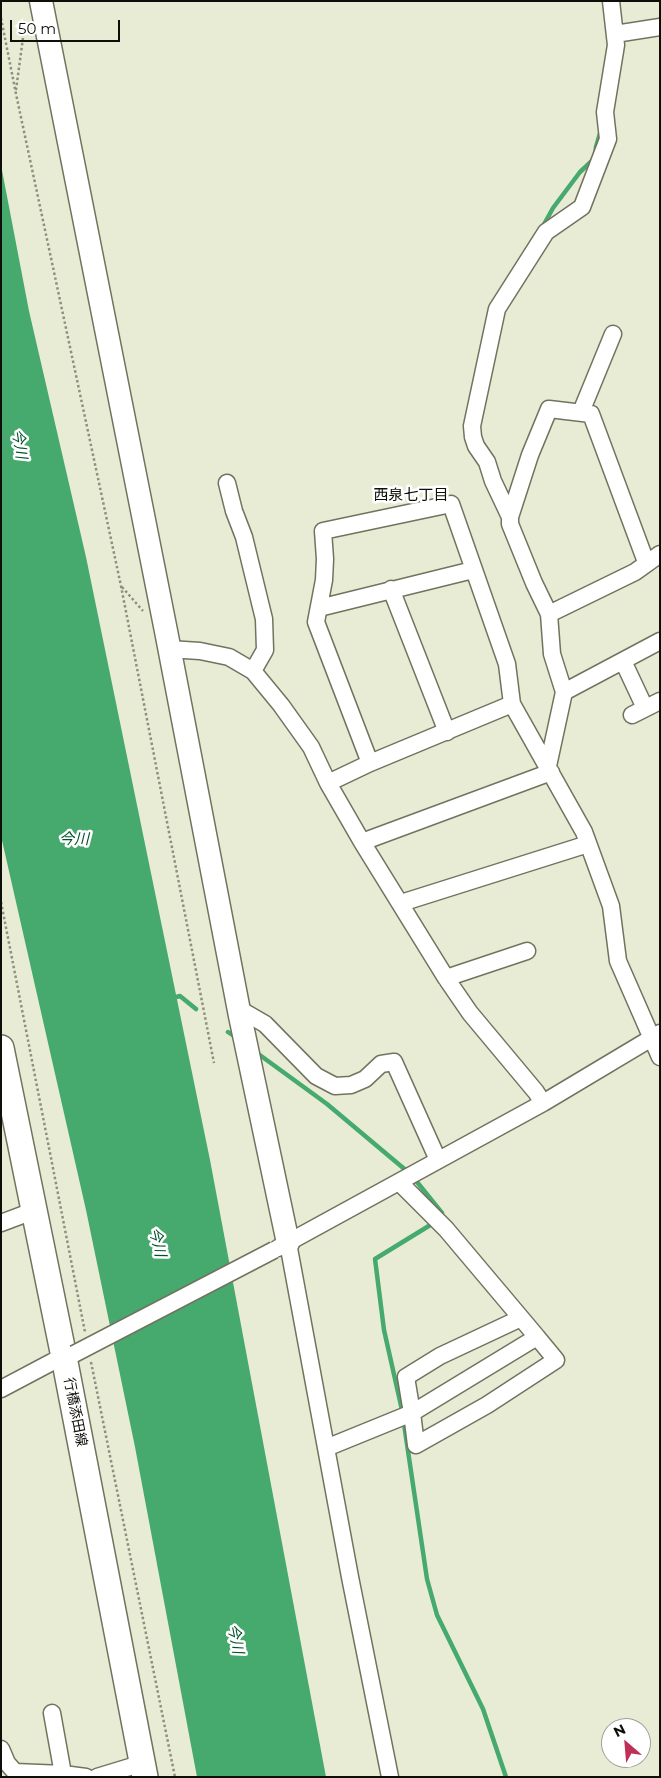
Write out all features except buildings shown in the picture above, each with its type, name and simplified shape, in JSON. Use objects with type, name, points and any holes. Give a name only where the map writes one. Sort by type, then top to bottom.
[{"type":"main road","name":"行橋添田線","points":[[1,1048],[33,1211],[69,1355],[144,1770]]},
{"type":"street","points":[[41,1],[240,1012],[281,1246],[326,1448],[390,1777]]},
{"type":"street","points":[[510,517],[487,462],[472,437],[472,426],[497,309],[546,232],[582,208],[608,139],[606,112],[616,45],[611,1]]},
{"type":"street","points":[[614,34],[660,27]]},
{"type":"street","points":[[581,412],[613,334]]},
{"type":"street","points":[[549,614],[635,572],[653,558],[591,414],[581,412],[549,410],[530,455],[510,517],[510,524],[549,614],[552,654],[564,692],[550,769]]},
{"type":"street","points":[[227,483],[234,511],[244,536],[264,619],[265,650],[253,671]]},
{"type":"street","points":[[370,763],[316,622],[325,559],[323,531],[451,504],[507,664],[512,704],[584,832],[610,906],[618,961],[655,1036],[660,1057]]},
{"type":"street","points":[[319,608],[473,570]]},
{"type":"street","points":[[391,589],[447,732]]},
{"type":"street","points":[[564,692],[660,641]]},
{"type":"street","points":[[169,649],[200,651],[229,657],[253,671],[304,736],[328,783],[362,842],[446,978],[470,1012],[543,1102]]},
{"type":"street","points":[[622,661],[646,708]]},
{"type":"street","points":[[328,783],[370,763],[512,704]]},
{"type":"street","points":[[362,842],[550,769]]},
{"type":"street","points":[[401,903],[588,844]]},
{"type":"street","points":[[446,978],[527,951]]},
{"type":"street","points":[[240,1012],[264,1024],[316,1076],[334,1086],[351,1085],[365,1079],[381,1064],[394,1062],[438,1160]]},
{"type":"street","points":[[1,1389],[281,1246],[543,1102],[655,1036]]},
{"type":"street","points":[[400,1181],[446,1229],[521,1318],[537,1337],[556,1360],[487,1405],[416,1445],[406,1377],[440,1356],[521,1318]]},
{"type":"street","points":[[1,1223],[33,1211]]},
{"type":"street","points":[[326,1448],[412,1413],[537,1337]]},
{"type":"street","points":[[52,1713],[63,1774]]},
{"type":"street","points":[[1,1749],[15,1772],[86,1777]]},
{"type":"street","points":[[97,1777],[144,1770]]},
{"type":"path","points":[[1,18],[121,586],[214,1062]]},
{"type":"path","points":[[16,94],[26,20]]},
{"type":"water","name":"今川","points":[[1,165],[29,311],[86,557],[210,1160],[326,1777],[197,1777],[135,1447],[86,1210],[1,836]]},
{"type":"waterway","points":[[542,228],[553,208],[580,172],[595,158],[601,130]]},
{"type":"waterway","points":[[172,998],[180,996],[196,1009]]},
{"type":"waterway","points":[[228,1032],[237,1038]]},
{"type":"waterway","points":[[257,1053],[327,1104],[408,1172]]},
{"type":"waterway","points":[[413,1177],[442,1213]]},
{"type":"waterway","points":[[402,1410],[384,1330],[375,1259],[432,1224]]},
{"type":"waterway","points":[[404,1424],[427,1579],[437,1615],[483,1709],[506,1777]]},
{"type":"district","name":"西泉七丁目","points":[[411,496]]}]
